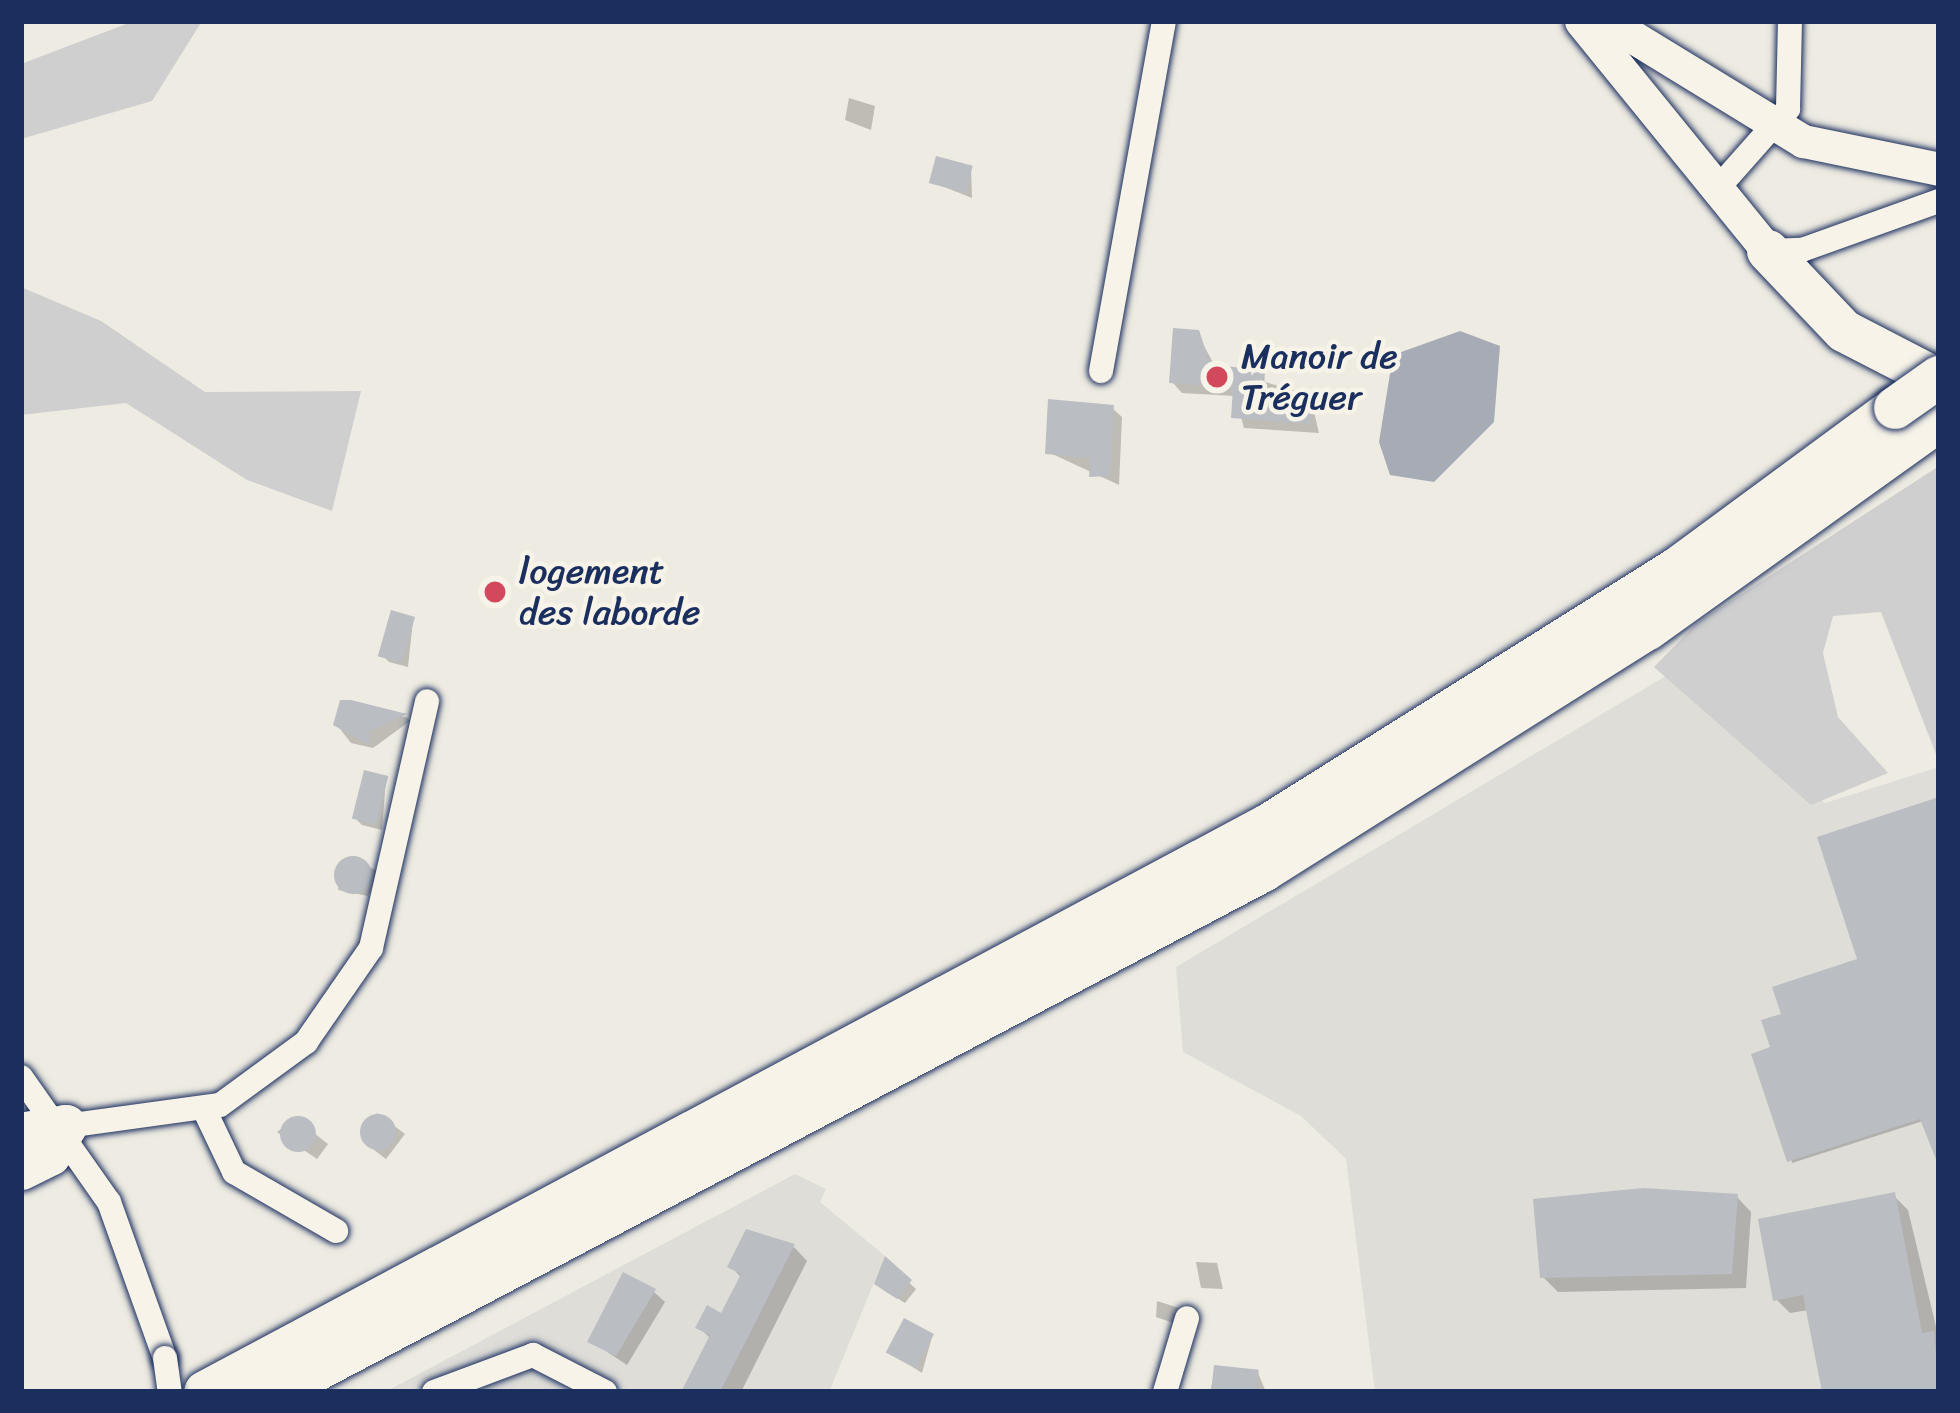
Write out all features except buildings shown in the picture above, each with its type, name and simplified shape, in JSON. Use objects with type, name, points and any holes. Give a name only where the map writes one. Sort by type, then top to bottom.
[{"type":"highway","points":[[205,1392],[1268,825],[1675,570],[1939,379],[1844,331],[1768,251]]},
{"type":"highway","points":[[275,1392],[1263,871],[1648,629],[1939,422]]},
{"type":"highway","points":[[21,1134],[66,1126]]},
{"type":"highway","points":[[21,1169],[50,1155],[66,1126]]},
{"type":"highway","points":[[158,1375],[250,1344],[305,1338]]},
{"type":"main road","points":[[1581,21],[1768,251]]},
{"type":"main road","points":[[1607,21],[1775,128],[1872,162],[1939,169]]},
{"type":"street","points":[[1101,371],[1164,21]]},
{"type":"street","points":[[1718,188],[1775,128],[1790,102],[1790,21]]},
{"type":"street","points":[[1768,251],[1802,250],[1939,201]]},
{"type":"street","points":[[66,1126],[204,1109],[290,1058],[371,948],[427,701]]},
{"type":"street","points":[[21,1076],[66,1126],[137,1262],[158,1375],[170,1392]]},
{"type":"street","points":[[204,1109],[227,1166],[336,1231]]},
{"type":"street","points":[[1165,1392],[1187,1318]]},
{"type":"street","points":[[434,1392],[533,1355],[605,1392]]},
{"type":"shaded area","points":[[134,21],[202,21],[152,101],[21,139],[21,64]]},
{"type":"shaded area","points":[[21,287],[101,321],[205,392],[361,391],[332,511],[247,480],[126,403],[21,415]]},
{"type":"shaded area","points":[[1460,331],[1500,346],[1494,422],[1434,482],[1390,475],[1379,442],[1393,355]]},
{"type":"shaded area","points":[[1939,466],[1939,762],[1881,612],[1833,616],[1823,653],[1838,717],[1888,773],[1811,805],[1654,667],[1697,623]]},
{"type":"shaded area","points":[[1671,673],[1825,803],[1939,767],[1939,1392],[1375,1392],[1346,1159],[1301,1116],[1183,1052],[1176,967]]},
{"type":"shaded area","points":[[795,1174],[826,1189],[820,1202],[885,1256],[829,1392],[385,1392]]},
{"type":"place","name":"Manoir de Tréguer","points":[[1217,377]]},
{"type":"place","name":"logement des laborde","points":[[495,592]]}]
